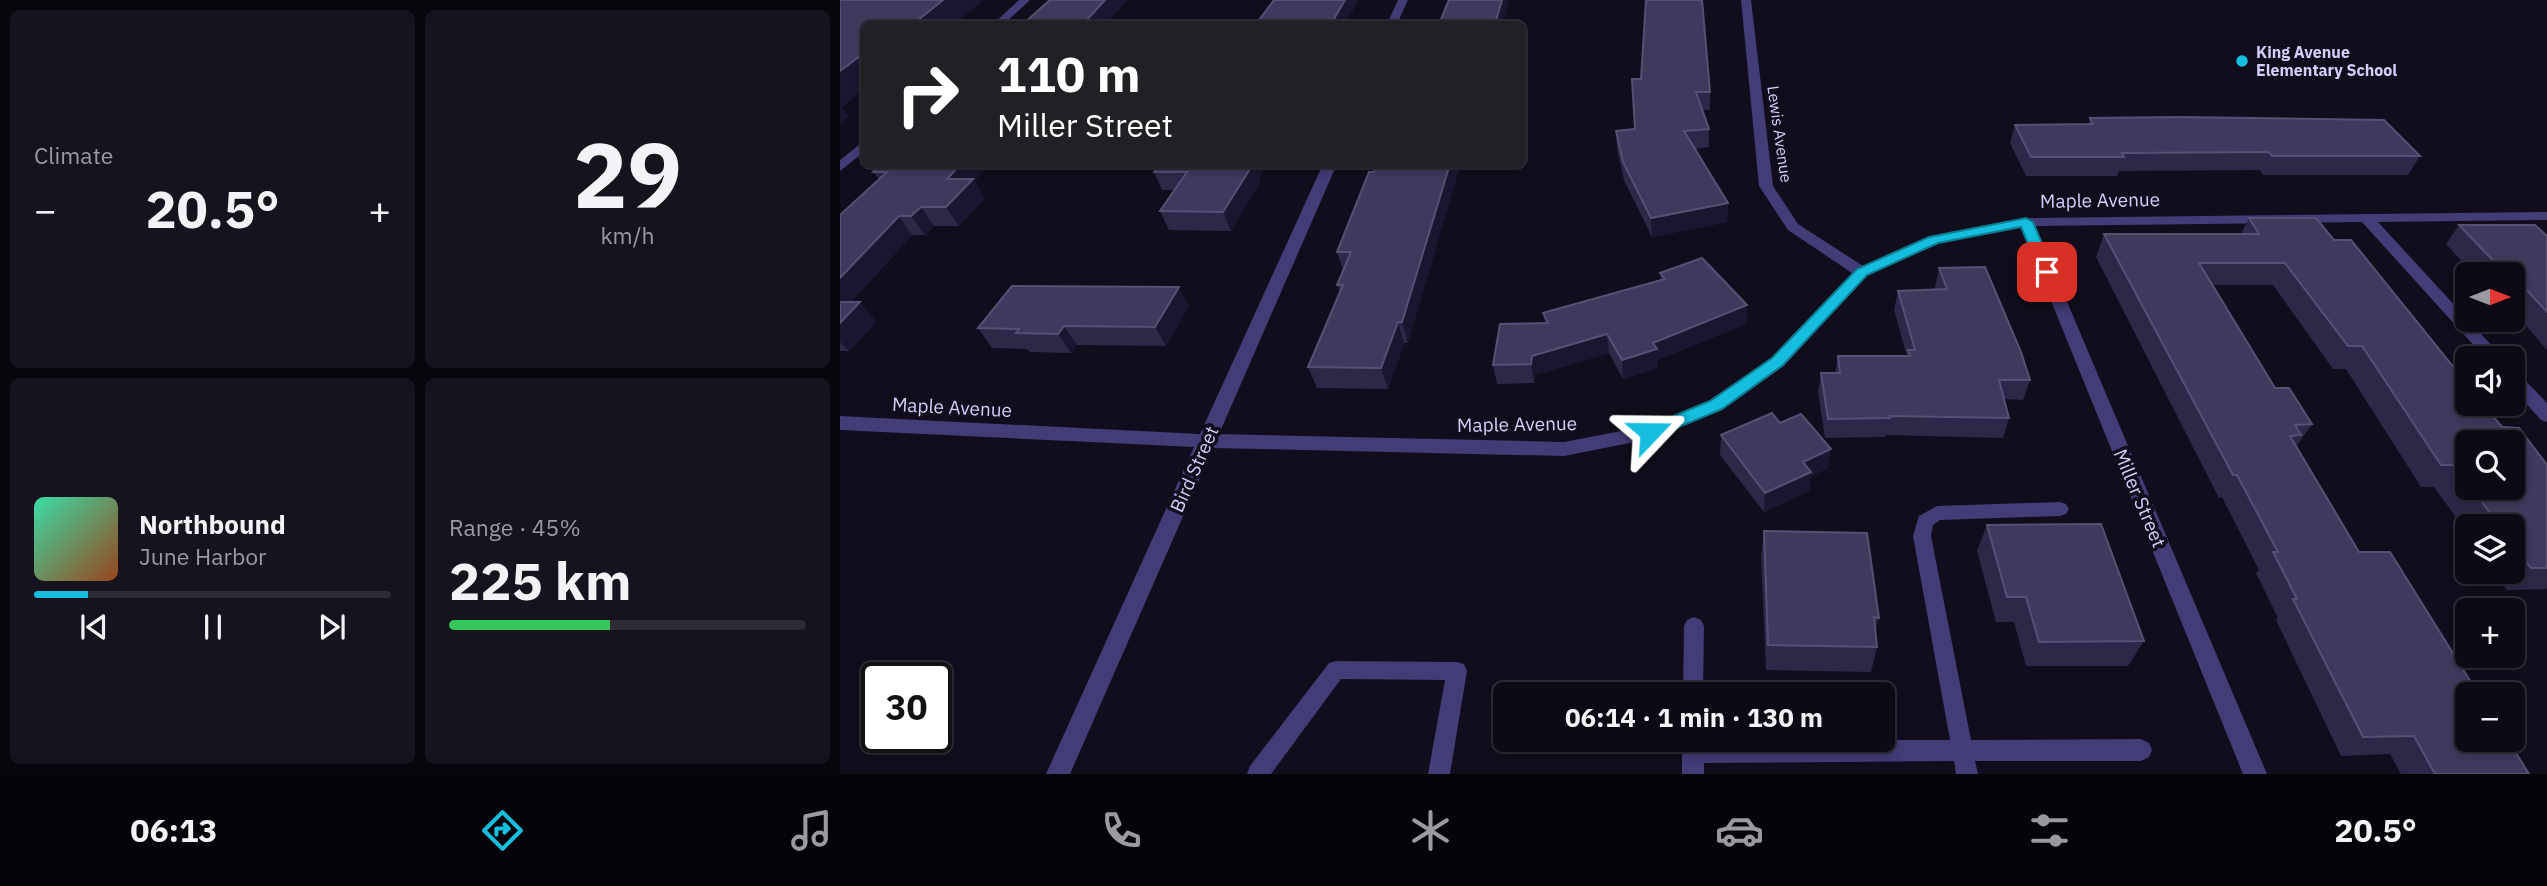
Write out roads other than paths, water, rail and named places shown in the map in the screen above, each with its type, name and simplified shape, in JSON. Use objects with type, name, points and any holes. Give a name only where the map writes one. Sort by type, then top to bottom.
[{"type":"street","points":[[1001,21],[1025,0]]},
{"type":"street","points":[[1393,21],[1403,0]]},
{"type":"street","name":"Lewis Avenue","points":[[1746,0],[1766,186],[1793,227],[1862,272]]},
{"type":"street","points":[[840,167],[861,148]]},
{"type":"street","name":"Bird Street","points":[[1058,774],[1328,168]]},
{"type":"street","name":"Maple Avenue","points":[[840,423],[1207,441],[1564,449],[1650,432],[1716,405],[1777,362],[1862,272],[1934,240],[2026,222],[2547,216]]},
{"type":"street","points":[[2366,218],[2484,346]]},
{"type":"street","name":"Miller Street","points":[[2026,222],[2255,774]]},
{"type":"street","points":[[2525,391],[2547,415]]},
{"type":"lane","points":[[1967,774],[1922,536],[1925,520],[1937,513],[2060,509]]},
{"type":"lane","points":[[1693,682],[1694,626]]},
{"type":"lane","points":[[1258,774],[1336,670],[1457,671],[1439,774]]},
{"type":"lane","points":[[1895,750],[2141,750]]},
{"type":"lane","points":[[1693,752],[1693,774]]},
{"type":"place","name":"King Avenue Elementary School","points":[[2242,61]]}]
